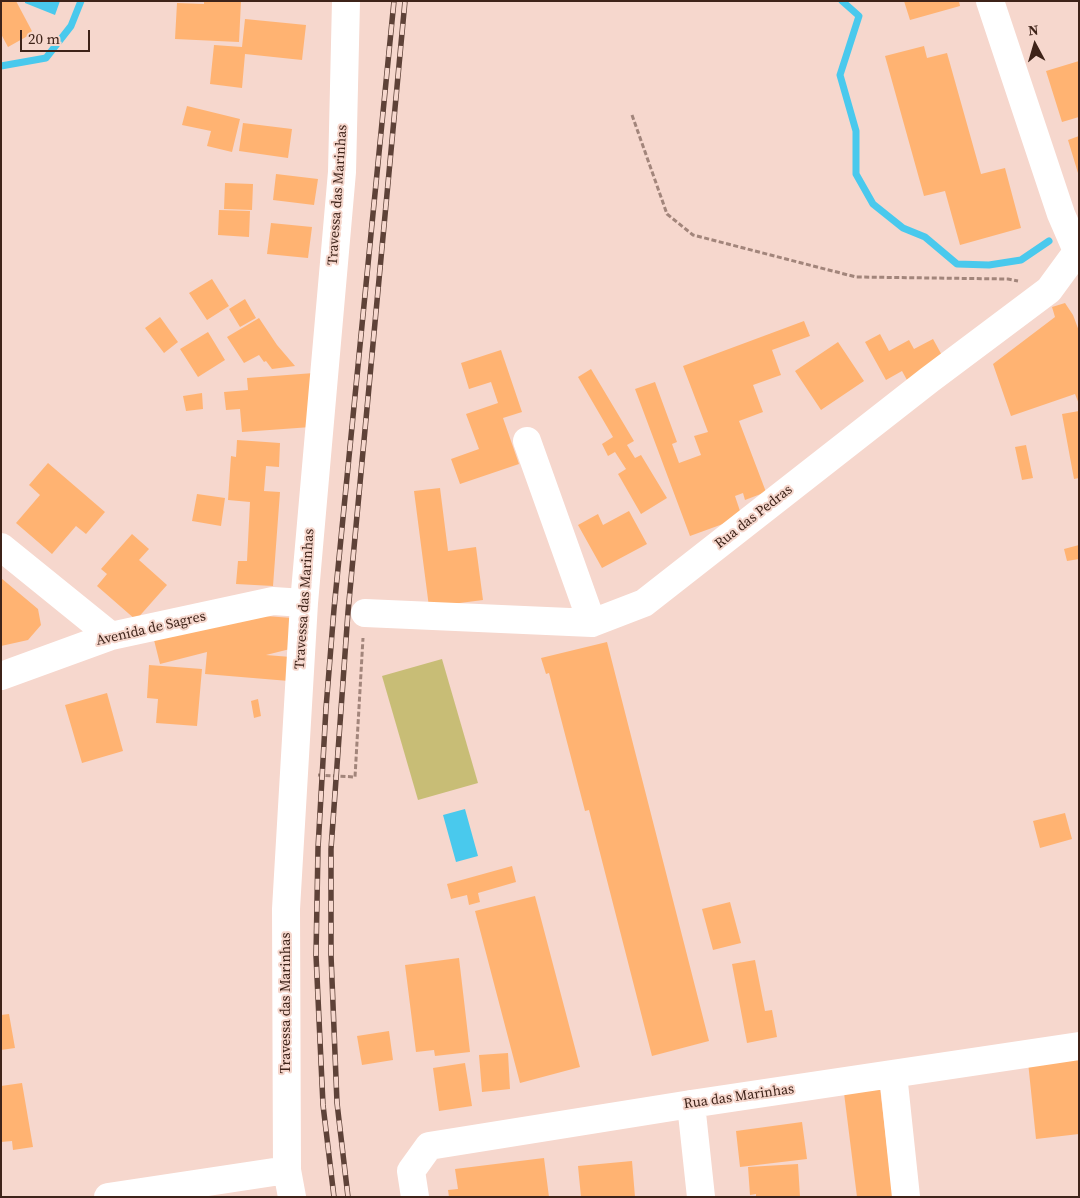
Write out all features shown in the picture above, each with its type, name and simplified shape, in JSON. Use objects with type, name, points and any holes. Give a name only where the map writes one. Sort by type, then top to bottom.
[{"type":"street","name":"Travessa das Marinhas","points":[[292,1197],[287,1170],[286,909],[304,603],[342,172],[346,1]]},
{"type":"street","points":[[990,1],[1061,214],[1078,250]]},
{"type":"street","name":"Rua das Pedras","points":[[365,613],[592,623],[644,603],[929,380],[1049,290],[1078,250]]},
{"type":"street","points":[[527,441],[592,623]]},
{"type":"street","points":[[1,547],[111,636]]},
{"type":"street","name":"Avenida de Sagres","points":[[1,676],[111,636],[273,601],[304,603]]},
{"type":"street","name":"Rua das Marinhas","points":[[413,1184],[429,1146],[691,1104],[1079,1046]]},
{"type":"street","points":[[893,1074],[906,1197]]},
{"type":"street","points":[[691,1104],[701,1197]]},
{"type":"street","points":[[108,1197],[287,1170]]},
{"type":"path","points":[[632,115],[667,214],[693,235],[856,277],[1008,279],[1049,290]]},
{"type":"path","points":[[355,777],[365,613]]},
{"type":"shaded area","points":[[442,659],[478,783],[418,800],[382,676]]},
{"type":"water","points":[[25,1],[60,1],[55,15],[25,3]]},
{"type":"water","points":[[465,809],[478,856],[456,862],[443,815]]},
{"type":"building","points":[[1,1],[16,1],[33,33],[8,47],[1,34]]},
{"type":"building","points":[[204,1],[241,1],[239,42],[175,39],[177,3],[204,4]]},
{"type":"building","points":[[904,1],[959,1],[960,6],[910,20]]},
{"type":"building","points":[[245,19],[306,25],[302,60],[245,54],[242,88],[210,84],[214,45],[242,47]]},
{"type":"building","points":[[924,46],[927,58],[947,53],[981,174],[1005,168],[1021,228],[960,245],[945,191],[924,196],[885,56]]},
{"type":"building","points":[[1079,61],[1079,117],[1062,122],[1046,71]]},
{"type":"building","points":[[187,106],[240,119],[232,152],[207,146],[211,131],[182,125]]},
{"type":"building","points":[[243,123],[292,129],[288,158],[239,151]]},
{"type":"building","points":[[1079,136],[1079,173],[1078,173],[1068,140]]},
{"type":"building","points":[[276,174],[318,179],[314,205],[273,200]]},
{"type":"building","points":[[225,183],[253,184],[252,210],[224,209]]},
{"type":"building","points":[[219,210],[250,211],[249,237],[218,235]]},
{"type":"building","points":[[271,223],[312,227],[308,258],[267,254]]},
{"type":"building","points":[[212,279],[229,306],[207,320],[189,293]]},
{"type":"building","points":[[245,299],[256,318],[240,327],[229,309]]},
{"type":"building","points":[[1065,303],[1073,315],[1079,331],[1079,404],[1075,394],[1011,416],[993,364],[1055,317],[1052,307]]},
{"type":"building","points":[[160,317],[178,342],[164,353],[145,328]]},
{"type":"building","points":[[259,318],[277,345],[295,366],[272,369],[259,355],[244,363],[227,337]]},
{"type":"building","points":[[804,321],[810,336],[772,350],[781,375],[753,385],[763,412],[739,421],[766,492],[745,500],[743,493],[735,496],[742,517],[690,536],[635,389],[655,382],[677,442],[672,444],[679,463],[701,455],[694,436],[708,432],[683,366]]},
{"type":"building","points":[[208,332],[225,360],[198,377],[180,349]]},
{"type":"building","points":[[880,334],[889,351],[909,340],[914,349],[933,339],[944,359],[907,380],[902,371],[886,380],[865,342]]},
{"type":"building","points":[[838,342],[864,381],[821,410],[795,371]]},
{"type":"building","points":[[501,350],[522,412],[503,418],[519,464],[460,484],[451,459],[479,449],[466,414],[498,403],[491,382],[469,389],[461,363]]},
{"type":"building","points":[[591,369],[634,441],[627,445],[635,458],[641,455],[667,498],[641,514],[618,474],[626,469],[615,452],[608,456],[602,444],[613,437],[578,377]]},
{"type":"building","points":[[314,373],[311,427],[242,432],[240,409],[226,410],[224,392],[248,390],[247,378]]},
{"type":"building","points":[[202,393],[203,409],[186,411],[183,396]]},
{"type":"building","points":[[1079,411],[1079,478],[1074,479],[1062,414]]},
{"type":"building","points":[[237,440],[280,443],[279,467],[266,466],[264,491],[280,492],[273,586],[236,584],[238,561],[247,561],[250,502],[228,500],[231,456],[236,457]]},
{"type":"building","points":[[1026,445],[1033,478],[1022,480],[1015,447]]},
{"type":"building","points":[[48,463],[105,512],[86,534],[76,526],[52,554],[16,523],[40,495],[29,485]]},
{"type":"building","points":[[440,488],[448,551],[476,547],[483,600],[429,607],[414,491]]},
{"type":"building","points":[[197,494],[225,498],[221,526],[192,521]]},
{"type":"building","points":[[629,511],[647,544],[602,568],[578,525],[598,514],[603,525]]},
{"type":"building","points":[[132,534],[149,549],[139,560],[167,585],[136,620],[97,586],[107,574],[101,569]]},
{"type":"building","points":[[1079,545],[1079,559],[1067,561],[1064,549]]},
{"type":"building","points":[[1,578],[38,609],[41,625],[28,640],[1,646]]},
{"type":"building","points":[[252,615],[292,618],[290,649],[266,655],[291,657],[289,681],[205,674],[207,652],[160,664],[154,640]]},
{"type":"building","points":[[607,642],[709,1041],[652,1056],[589,810],[585,811],[549,673],[546,674],[541,658]]},
{"type":"building","points":[[149,665],[202,669],[197,726],[156,723],[158,699],[147,698]]},
{"type":"building","points":[[107,693],[123,751],[82,763],[65,705]]},
{"type":"building","points":[[258,699],[261,716],[254,718],[251,701]]},
{"type":"building","points":[[1065,813],[1072,839],[1040,848],[1033,821]]},
{"type":"building","points":[[512,866],[516,882],[478,893],[480,902],[469,905],[467,895],[451,899],[447,884]]},
{"type":"building","points":[[535,896],[580,1067],[520,1083],[475,911]]},
{"type":"building","points":[[730,902],[741,943],[713,950],[702,909]]},
{"type":"building","points":[[459,958],[470,1052],[435,1056],[434,1050],[416,1052],[405,965]]},
{"type":"building","points":[[755,960],[765,1011],[772,1010],[777,1037],[747,1043],[732,964]]},
{"type":"building","points":[[9,1014],[15,1048],[1,1050],[1,1015]]},
{"type":"building","points":[[389,1031],[393,1060],[362,1065],[357,1036]]},
{"type":"building","points":[[508,1053],[510,1089],[482,1092],[479,1055]]},
{"type":"building","points":[[1079,1057],[1079,1134],[1036,1139],[1028,1062]]},
{"type":"building","points":[[465,1063],[472,1106],[439,1111],[433,1068]]},
{"type":"building","points":[[22,1083],[33,1147],[13,1150],[12,1141],[1,1142],[1,1086]]},
{"type":"building","points":[[880,1088],[893,1197],[857,1197],[844,1093]]},
{"type":"building","points":[[802,1122],[807,1159],[740,1167],[736,1131]]},
{"type":"building","points":[[544,1158],[549,1197],[449,1197],[448,1190],[458,1189],[455,1169]]},
{"type":"building","points":[[632,1161],[635,1197],[581,1197],[578,1166]]},
{"type":"building","points":[[798,1164],[800,1197],[756,1197],[756,1194],[750,1195],[748,1167]]},
{"type":"waterway","points":[[1,66],[46,58],[71,26],[81,1]]},
{"type":"waterway","points":[[842,1],[859,16],[840,75],[856,131],[856,174],[873,204],[903,228],[925,237],[957,264],[989,265],[1021,260],[1049,241]]},
{"type":"railway","points":[[334,1197],[323,1105],[316,955],[318,848],[334,609],[394,1]]},
{"type":"railway","points":[[348,1197],[337,1103],[331,955],[331,849],[348,612],[405,1]]}]
